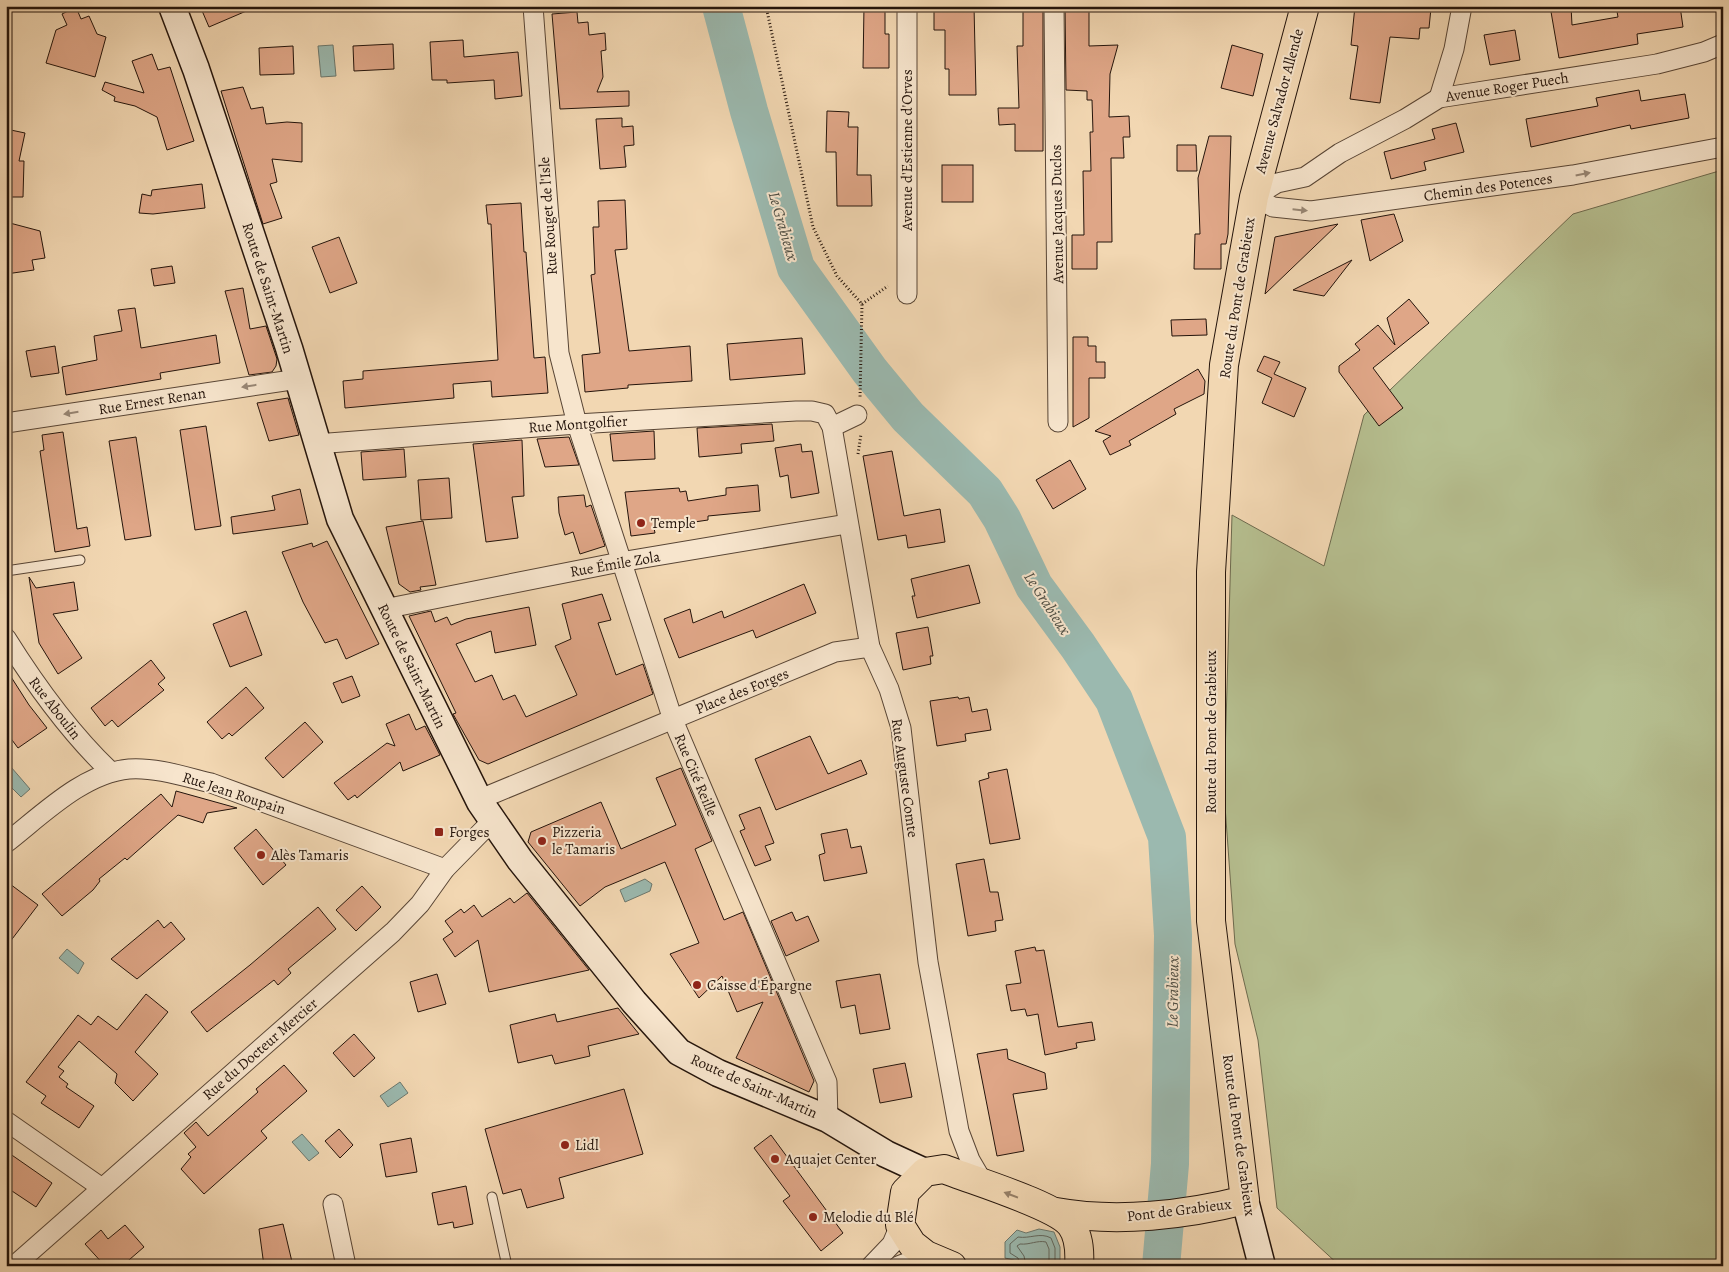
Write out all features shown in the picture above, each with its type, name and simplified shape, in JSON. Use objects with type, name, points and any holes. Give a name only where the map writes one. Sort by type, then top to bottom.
[{"type":"main road","name":"Route de Saint-Martin","points":[[172,6],[196,69],[298,379],[340,519],[486,811],[520,860],[634,1002],[679,1052],[718,1073],[828,1119],[886,1154],[934,1171],[984,1184],[1056,1212],[1072,1226],[1080,1257]]},
{"type":"main road","name":"Avenue Salvador Allende","points":[[1254,197],[1305,6]]},
{"type":"main road","name":"Route du Pont de Grabieux","points":[[1254,197],[1224,365],[1211,572],[1211,921],[1245,1200],[1262,1266]]},
{"type":"main road","points":[[886,1154],[905,1192],[900,1225],[912,1244],[936,1261]]},
{"type":"main road","points":[[905,1192],[934,1171]]},
{"type":"main road","name":"Pont de Grabieux","points":[[1056,1212],[1085,1217],[1112,1218],[1213,1208],[1245,1200]]},
{"type":"main road","name":"Pont de Grabieux","points":[[1080,1257],[1112,1218]]},
{"type":"street","name":"Rue Rouget de l'Isle","points":[[533,6],[559,354],[577,424]]},
{"type":"street","name":"Avenue d'Estienne d'Orves","points":[[907,6],[907,294]]},
{"type":"street","name":"Avenue Jacques Duclos","points":[[1054,6],[1058,422]]},
{"type":"street","points":[[1439,98],[1454,49],[1462,6]]},
{"type":"street","name":"Avenue Roger Puech","points":[[1254,197],[1276,183],[1306,177],[1340,153],[1405,119],[1439,98],[1657,64],[1704,52],[1723,44]]},
{"type":"street","name":"Chemin des Potences","points":[[1254,197],[1273,208],[1311,211],[1573,175],[1723,147]]},
{"type":"street","name":"Rue Ernest Renan","points":[[6,423],[298,379]]},
{"type":"street","name":"Rue Montgolfier","points":[[316,444],[577,424],[812,411],[826,414],[832,427]]},
{"type":"street","points":[[832,427],[858,411]]},
{"type":"street","name":"Rue Cité Reille","points":[[577,424],[620,562],[673,720],[827,1082],[828,1119]]},
{"type":"street","name":"Rue Auguste Comte","points":[[832,427],[847,524],[870,647],[889,689],[901,728],[928,962],[959,1131],[970,1160],[984,1184]]},
{"type":"street","name":"Rue Émile Zola","points":[[384,609],[620,562],[847,524]]},
{"type":"street","name":"Rue Aboulin","points":[[6,638],[29,675],[82,744],[111,772]]},
{"type":"street","name":"Place des Forges","points":[[486,811],[490,795],[835,652],[870,647]]},
{"type":"street","name":"Rue Jean Roupain","points":[[6,843],[85,782],[111,772],[130,769],[173,774],[211,783],[445,869]]},
{"type":"street","name":"Rue du Docteur Mercier","points":[[14,1266],[393,932],[420,904],[486,811]]},
{"type":"street","points":[[6,1121],[102,1188]]},
{"type":"street","name":"Rue Auguste Comte","points":[[934,1171],[954,1152],[959,1131]]},
{"type":"street","points":[[333,1204],[346,1266]]},
{"type":"street","points":[[871,1266],[892,1244],[900,1225]]},
{"type":"street","points":[[898,1266],[936,1261]]},
{"type":"lane","points":[[6,571],[80,560]]},
{"type":"lane","points":[[492,1197],[507,1266]]},
{"type":"path","points":[[766,6],[813,227],[836,276],[862,304],[858,411]]},
{"type":"path","points":[[862,304],[907,272]]},
{"type":"green space","points":[[1719,171],[1723,178],[1723,1266],[1340,1266],[1277,1208],[1258,1040],[1235,944],[1224,792],[1232,515],[1324,566],[1364,415],[1573,214]]},
{"type":"water","points":[[333,45],[336,76],[321,77],[318,46]]},
{"type":"water","points":[[11,767],[30,789],[21,797],[7,783]]},
{"type":"water","points":[[645,879],[652,884],[650,891],[625,902],[620,890]]},
{"type":"water","points":[[67,949],[84,963],[78,974],[59,958]]},
{"type":"water","points":[[400,1082],[408,1093],[388,1107],[380,1096]]},
{"type":"water","points":[[302,1134],[319,1153],[309,1161],[292,1142]]},
{"type":"water","points":[[1039,1229],[1054,1232],[1060,1247],[1060,1266],[1015,1266],[1014,1260],[1005,1258],[1005,1242],[1017,1230],[1026,1233]]},
{"type":"building","points":[[200,6],[258,6],[209,27]]},
{"type":"building","points":[[864,6],[885,6],[885,34],[889,34],[889,68],[863,68]]},
{"type":"building","points":[[934,6],[974,6],[976,95],[949,95],[949,69],[945,69],[945,30],[934,30]]},
{"type":"building","points":[[1032,6],[1043,6],[1043,151],[1015,151],[1015,124],[999,125],[998,108],[1019,108],[1017,46],[1023,46],[1023,11],[1032,11]]},
{"type":"building","points":[[1065,6],[1089,6],[1089,46],[1118,45],[1110,74],[1109,117],[1129,116],[1130,137],[1123,137],[1124,158],[1111,158],[1112,242],[1097,242],[1097,269],[1072,269],[1072,235],[1084,235],[1083,171],[1091,171],[1090,132],[1093,132],[1092,100],[1087,100],[1087,91],[1066,90]]},
{"type":"building","points":[[1355,6],[1431,8],[1429,28],[1420,28],[1419,39],[1390,37],[1380,103],[1350,99],[1358,46],[1351,45]]},
{"type":"building","points":[[1550,6],[1571,6],[1572,25],[1618,17],[1616,6],[1680,6],[1683,27],[1637,34],[1638,44],[1559,58]]},
{"type":"building","points":[[76,7],[81,19],[89,16],[97,34],[106,37],[95,77],[46,63],[56,30],[67,25],[62,14]]},
{"type":"building","points":[[577,12],[578,23],[588,22],[589,35],[605,33],[606,50],[601,51],[603,77],[597,92],[629,91],[629,106],[560,109],[552,14]]},
{"type":"building","points":[[1515,30],[1520,60],[1490,65],[1484,35]]},
{"type":"building","points":[[463,40],[464,57],[518,52],[522,96],[495,99],[494,80],[447,83],[447,80],[432,80],[430,42]]},
{"type":"building","points":[[393,44],[394,69],[354,71],[353,46]]},
{"type":"building","points":[[1232,45],[1263,54],[1253,96],[1221,88]]},
{"type":"building","points":[[293,46],[294,74],[260,75],[259,48]]},
{"type":"building","points":[[152,54],[158,70],[170,67],[194,141],[167,150],[157,117],[135,106],[114,101],[115,97],[102,90],[105,82],[144,93],[132,61]]},
{"type":"building","points":[[243,87],[251,109],[263,107],[266,124],[302,123],[302,162],[272,159],[277,182],[270,184],[282,218],[263,224],[221,91]]},
{"type":"building","points":[[1639,90],[1641,101],[1685,94],[1689,118],[1631,129],[1630,125],[1531,147],[1526,119],[1598,106],[1596,98]]},
{"type":"building","points":[[827,111],[849,112],[848,127],[858,127],[857,175],[871,175],[872,206],[837,206],[836,152],[826,152]]},
{"type":"building","points":[[622,118],[622,127],[633,126],[634,145],[624,146],[626,167],[600,169],[596,119]]},
{"type":"building","points":[[1456,123],[1464,152],[1424,162],[1426,170],[1391,179],[1384,152],[1435,139],[1432,129]]},
{"type":"building","points":[[6,129],[25,133],[19,161],[24,161],[23,197],[6,197]]},
{"type":"building","points":[[1209,136],[1231,136],[1228,234],[1226,244],[1221,244],[1221,269],[1194,269],[1195,234],[1200,234],[1198,178]]},
{"type":"building","points":[[1177,145],[1196,145],[1197,171],[1177,171]]},
{"type":"building","points":[[942,165],[973,165],[973,202],[942,202]]},
{"type":"building","points":[[202,184],[205,208],[153,214],[139,213],[142,194],[151,196],[152,190]]},
{"type":"building","points":[[625,200],[627,249],[615,250],[629,351],[690,346],[692,381],[628,385],[628,388],[585,392],[582,355],[600,353],[591,275],[595,274],[593,227],[599,227],[598,201]]},
{"type":"building","points":[[521,203],[534,358],[545,357],[548,393],[492,397],[491,381],[453,384],[454,398],[345,408],[343,381],[363,379],[363,371],[498,360],[491,224],[488,224],[486,205]]},
{"type":"building","points":[[1394,214],[1403,241],[1370,261],[1361,220]]},
{"type":"building","points":[[6,222],[40,231],[45,258],[32,260],[34,270],[6,274]]},
{"type":"building","points":[[1338,224],[1265,294],[1275,237]]},
{"type":"building","points":[[339,237],[357,283],[330,293],[312,247]]},
{"type":"building","points":[[1352,260],[1324,296],[1293,290]]},
{"type":"building","points":[[172,266],[175,283],[154,286],[151,269]]},
{"type":"building","points":[[243,288],[250,329],[266,326],[277,359],[276,366],[272,372],[249,375],[225,291]]},
{"type":"building","points":[[1409,299],[1429,323],[1373,368],[1403,408],[1379,426],[1339,372],[1339,366],[1360,350],[1355,344],[1378,325],[1395,345],[1387,318]]},
{"type":"building","points":[[135,308],[141,348],[216,335],[220,363],[160,373],[161,379],[66,395],[62,367],[97,360],[94,336],[122,331],[118,310]]},
{"type":"building","points":[[1206,319],[1207,335],[1172,336],[1171,320]]},
{"type":"building","points":[[1073,337],[1088,337],[1088,346],[1096,346],[1096,362],[1105,362],[1105,378],[1089,378],[1089,418],[1073,427]]},
{"type":"building","points":[[802,338],[805,374],[730,380],[727,344]]},
{"type":"building","points":[[55,346],[59,373],[31,377],[26,351]]},
{"type":"building","points":[[1264,356],[1280,362],[1274,374],[1306,388],[1294,417],[1262,403],[1272,378],[1257,371]]},
{"type":"building","points":[[1198,369],[1205,381],[1204,394],[1174,409],[1176,414],[1129,441],[1131,445],[1110,455],[1103,441],[1111,436],[1095,431]]},
{"type":"building","points":[[288,398],[299,435],[269,441],[257,403]]},
{"type":"building","points":[[772,424],[774,441],[741,444],[742,453],[699,457],[697,428]]},
{"type":"building","points":[[206,426],[221,526],[195,530],[180,430]]},
{"type":"building","points":[[654,431],[655,459],[613,461],[610,434]]},
{"type":"building","points":[[63,432],[77,529],[87,527],[90,546],[55,552],[40,451],[44,450],[42,435]]},
{"type":"building","points":[[136,437],[151,536],[125,540],[109,441]]},
{"type":"building","points":[[569,437],[579,465],[545,467],[537,439]]},
{"type":"building","points":[[522,440],[524,496],[512,497],[518,538],[486,542],[473,444]]},
{"type":"building","points":[[801,444],[802,452],[812,451],[819,493],[791,498],[788,475],[780,477],[775,448]]},
{"type":"building","points":[[404,449],[406,477],[363,480],[361,452]]},
{"type":"building","points":[[892,451],[904,516],[940,509],[945,542],[908,548],[906,535],[878,540],[863,456]]},
{"type":"building","points":[[1070,460],[1086,489],[1053,509],[1036,480]]},
{"type":"building","points":[[449,478],[452,518],[421,520],[418,480]]},
{"type":"building","points":[[758,485],[760,511],[708,516],[708,520],[654,528],[655,533],[631,536],[625,492],[679,488],[680,492],[686,491],[688,501],[726,495],[726,488]]},
{"type":"building","points":[[300,489],[308,524],[233,534],[231,517],[275,510],[272,496]]},
{"type":"building","points":[[584,495],[586,507],[591,505],[605,546],[580,554],[573,532],[565,535],[559,513],[558,497]]},
{"type":"building","points":[[423,521],[436,585],[420,587],[421,590],[410,592],[399,584],[386,527]]},
{"type":"building","points":[[327,541],[379,644],[346,659],[337,639],[325,643],[303,602],[282,552],[312,543],[313,547]]},
{"type":"building","points":[[969,565],[980,603],[917,618],[912,596],[915,596],[911,579]]},
{"type":"building","points":[[29,577],[36,588],[74,582],[78,610],[53,614],[82,658],[58,674],[39,643]]},
{"type":"building","points":[[804,584],[816,613],[756,638],[753,630],[679,658],[664,619],[690,609],[693,623],[722,611],[724,618]]},
{"type":"building","points":[[602,594],[611,620],[598,623],[616,675],[643,664],[653,694],[488,764],[479,760],[453,714],[456,713],[409,616],[431,611],[435,622],[447,617],[451,625],[466,619],[529,607],[536,645],[495,653],[491,631],[456,644],[475,682],[492,675],[503,700],[515,695],[526,717],[577,695],[555,646],[571,639],[562,604]]},
{"type":"building","points":[[246,611],[262,655],[230,667],[213,624]]},
{"type":"building","points":[[928,627],[933,656],[930,656],[931,664],[903,670],[896,633]]},
{"type":"building","points":[[151,660],[165,678],[158,684],[164,690],[118,727],[112,720],[105,726],[91,708]]},
{"type":"building","points":[[6,669],[29,705],[47,728],[18,748],[6,732]]},
{"type":"building","points":[[352,676],[360,696],[342,703],[333,683]]},
{"type":"building","points":[[246,687],[264,708],[232,736],[229,733],[222,739],[207,722]]},
{"type":"building","points":[[958,697],[959,699],[969,697],[972,712],[987,709],[991,730],[965,734],[966,741],[937,746],[930,701]]},
{"type":"building","points":[[409,714],[416,730],[425,726],[440,755],[403,771],[400,762],[357,798],[355,795],[348,800],[334,783],[387,743],[395,746],[386,724]]},
{"type":"building","points":[[305,722],[323,742],[283,778],[265,758]]},
{"type":"building","points":[[810,736],[828,774],[861,760],[867,774],[776,810],[755,759]]},
{"type":"building","points":[[681,768],[712,841],[695,849],[724,920],[743,912],[814,1081],[809,1092],[736,1058],[763,1002],[737,1012],[722,976],[699,998],[670,954],[699,943],[665,862],[605,887],[580,906],[528,842],[531,832],[601,802],[621,849],[676,825],[656,778]]},
{"type":"building","points":[[1007,769],[1020,839],[990,844],[979,781],[989,778],[988,773]]},
{"type":"building","points":[[176,791],[237,808],[207,813],[203,823],[178,815],[127,860],[125,858],[99,879],[100,881],[93,890],[62,916],[42,894],[161,794],[172,807]]},
{"type":"building","points":[[760,807],[774,843],[765,846],[771,860],[755,866],[740,831],[745,829],[739,815]]},
{"type":"building","points":[[256,829],[286,865],[263,885],[234,848]]},
{"type":"building","points":[[847,829],[851,848],[861,846],[867,873],[824,881],[819,855],[825,853],[821,834]]},
{"type":"building","points":[[984,859],[990,892],[998,892],[1003,920],[995,921],[996,931],[968,936],[956,864]]},
{"type":"building","points":[[6,881],[38,905],[6,947]]},
{"type":"building","points":[[362,886],[381,907],[356,931],[336,910]]},
{"type":"building","points":[[527,893],[589,970],[489,992],[478,940],[455,957],[443,939],[453,932],[445,921],[461,909],[464,913],[474,905],[482,917],[510,898],[514,903]]},
{"type":"building","points":[[318,907],[336,929],[288,969],[291,973],[278,985],[274,980],[207,1032],[191,1012]]},
{"type":"building","points":[[792,912],[796,921],[808,916],[819,941],[786,956],[771,921]]},
{"type":"building","points":[[158,920],[164,928],[171,922],[185,939],[137,979],[111,959]]},
{"type":"building","points":[[1035,947],[1036,951],[1044,950],[1058,1027],[1092,1022],[1095,1040],[1076,1043],[1077,1048],[1045,1055],[1038,1014],[1027,1016],[1025,1009],[1011,1011],[1006,985],[1021,983],[1015,951]]},
{"type":"building","points":[[437,974],[446,1004],[418,1012],[410,982]]},
{"type":"building","points":[[880,974],[890,1029],[860,1034],[855,1005],[841,1008],[836,981]]},
{"type":"building","points":[[146,994],[168,1012],[135,1052],[158,1074],[133,1101],[115,1083],[117,1074],[79,1041],[58,1067],[64,1071],[59,1077],[68,1084],[66,1087],[94,1106],[79,1128],[41,1103],[46,1096],[26,1082],[78,1015],[91,1025],[98,1016],[117,1030]]},
{"type":"building","points":[[618,1008],[639,1034],[588,1046],[590,1056],[555,1064],[552,1055],[518,1063],[510,1025],[555,1014],[557,1022]]},
{"type":"building","points":[[354,1034],[375,1058],[354,1077],[333,1053]]},
{"type":"building","points":[[1007,1049],[1008,1059],[1045,1073],[1047,1089],[1013,1094],[1024,1151],[997,1156],[977,1054]]},
{"type":"building","points":[[905,1063],[912,1097],[880,1103],[873,1069]]},
{"type":"building","points":[[284,1065],[307,1091],[261,1131],[267,1138],[204,1194],[181,1169],[191,1157],[188,1154],[196,1147],[184,1133],[196,1122],[208,1136],[258,1092],[256,1089]]},
{"type":"building","name":"Lidl","points":[[624,1089],[643,1154],[559,1178],[564,1198],[527,1208],[521,1189],[503,1194],[485,1129]]},
{"type":"building","points":[[339,1129],[353,1145],[340,1158],[325,1141]]},
{"type":"building","name":"Melodie du Blé","points":[[771,1135],[843,1233],[821,1251],[783,1201],[790,1196],[754,1148]]},
{"type":"building","points":[[411,1138],[417,1172],[386,1177],[380,1144]]},
{"type":"building","points":[[6,1151],[52,1183],[36,1207],[6,1187]]},
{"type":"building","points":[[466,1186],[473,1224],[454,1228],[453,1222],[438,1225],[432,1193]]},
{"type":"building","points":[[283,1224],[293,1266],[264,1266],[259,1229]]},
{"type":"building","points":[[125,1225],[144,1247],[122,1266],[105,1266],[85,1244],[101,1230],[108,1239]]},
{"type":"waterway","name":"Le Grabieux","points":[[721,6],[749,111],[796,268],[870,371],[908,417],[985,492],[1002,519],[1034,586],[1078,646],[1114,700],[1167,837],[1173,935],[1170,1164],[1161,1266]]},
{"type":"place","name":"Temple","points":[[641,523]]},
{"type":"place","name":"Forges","points":[[439,832]]},
{"type":"place","name":"Pizzeria le Tamaris","points":[[542,841]]},
{"type":"place","name":"Alès Tamaris","points":[[261,855]]},
{"type":"place","name":"Caisse d'Épargne","points":[[697,985]]},
{"type":"place","name":"Lidl","points":[[565,1145]]},
{"type":"place","name":"Aquajet Center","points":[[775,1159]]},
{"type":"place","name":"Melodie du Blé","points":[[813,1217]]}]
